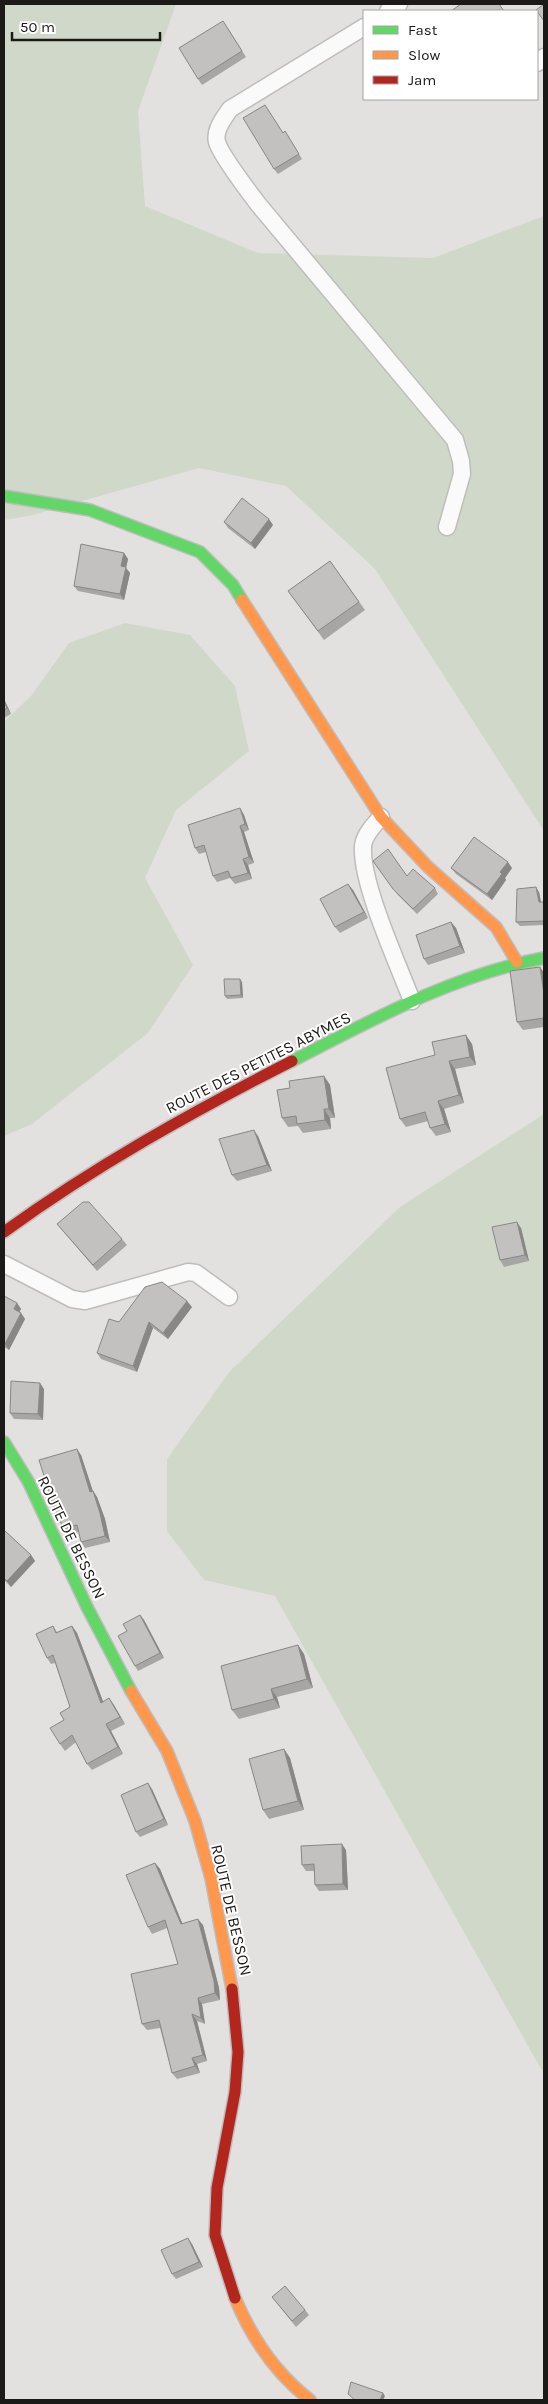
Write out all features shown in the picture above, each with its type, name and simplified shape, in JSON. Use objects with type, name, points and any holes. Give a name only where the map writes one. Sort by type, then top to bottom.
[{"type":"street","points":[[363,29],[230,109],[219,126],[217,142],[236,174],[258,204],[455,440],[461,461],[462,474],[447,527]]},
{"type":"street","points":[[4,496],[90,510],[200,552],[233,585],[381,817],[428,867],[496,927],[517,962]]},
{"type":"street","points":[[381,817],[370,830],[363,844],[364,867],[378,912],[412,1001]]},
{"type":"street","name":"ROUTE DES PETITES ABYMES","points":[[4,1232],[36,1207],[139,1142],[213,1102],[412,1001],[478,973],[517,962],[544,958]]},
{"type":"street","points":[[4,1264],[72,1299],[85,1301],[188,1272],[196,1273],[228,1297]]},
{"type":"street","name":"ROUTE DE BESSON","points":[[4,1442],[28,1482],[87,1607],[132,1692],[167,1751],[194,1822],[211,1878],[232,1986],[238,2052],[235,2092],[217,2188],[215,2236],[234,2300],[258,2344],[288,2383],[310,2400]]},
{"type":"shaded area","points":[[4,4],[176,4],[138,111],[145,206],[258,253],[433,258],[544,216],[544,831],[375,569],[286,486],[199,468],[29,516],[4,520]]},
{"type":"shaded area","points":[[125,623],[190,635],[235,686],[249,751],[176,810],[145,878],[193,965],[148,1033],[32,1124],[4,1136],[4,722],[31,696],[69,643]]},
{"type":"shaded area","points":[[544,1114],[544,2070],[541,2069],[275,1596],[204,1580],[167,1531],[167,1459],[230,1371],[400,1207]]},
{"type":"building","points":[[461,4],[499,4],[503,10],[452,10]]},
{"type":"building","points":[[544,4],[544,21],[538,10],[536,10]]},
{"type":"building","points":[[223,21],[242,51],[198,79],[179,48]]},
{"type":"building","points":[[265,105],[283,133],[285,131],[299,154],[274,169],[243,118]]},
{"type":"building","points":[[242,498],[269,519],[251,543],[224,522]]},
{"type":"building","points":[[81,544],[124,553],[121,566],[126,567],[120,594],[74,586]]},
{"type":"building","points":[[330,561],[359,602],[318,631],[288,591]]},
{"type":"building","points":[[240,808],[245,824],[240,826],[249,857],[243,859],[248,873],[231,878],[228,871],[213,876],[204,845],[195,848],[188,825]]},
{"type":"building","points":[[474,837],[508,862],[500,872],[502,874],[487,894],[451,868]]},
{"type":"building","points":[[388,849],[407,876],[413,869],[435,888],[413,909],[393,889],[373,861]]},
{"type":"building","points":[[348,884],[364,912],[335,927],[320,899]]},
{"type":"building","points":[[536,887],[539,902],[544,902],[544,921],[516,922],[517,889]]},
{"type":"building","points":[[451,922],[460,946],[424,959],[416,935]]},
{"type":"building","points":[[540,967],[544,994],[544,1018],[517,1022],[510,971]]},
{"type":"building","points":[[224,979],[240,979],[241,995],[225,996]]},
{"type":"building","points":[[466,1035],[470,1057],[449,1061],[459,1095],[438,1101],[445,1124],[430,1128],[425,1112],[400,1119],[386,1068],[435,1055],[432,1042]]},
{"type":"building","points":[[324,1076],[329,1109],[324,1109],[325,1120],[297,1124],[296,1116],[282,1118],[277,1090],[290,1088],[289,1081]]},
{"type":"building","points":[[254,1130],[267,1165],[232,1175],[219,1139]]},
{"type":"building","points":[[83,1202],[89,1202],[122,1239],[93,1265],[57,1224]]},
{"type":"building","points":[[517,1222],[525,1255],[500,1260],[492,1227]]},
{"type":"building","points":[[162,1282],[187,1301],[163,1333],[149,1322],[133,1366],[97,1353],[109,1319],[119,1322],[145,1287]]},
{"type":"building","points":[[4,1296],[17,1303],[14,1309],[21,1313],[5,1344],[4,1343]]},
{"type":"building","points":[[11,1381],[40,1383],[38,1414],[10,1413]]},
{"type":"building","points":[[77,1449],[90,1492],[93,1491],[105,1536],[81,1542],[77,1525],[63,1528],[39,1460]]},
{"type":"building","points":[[4,1530],[31,1555],[7,1581],[4,1578]]},
{"type":"building","points":[[140,1615],[160,1653],[135,1666],[118,1636],[127,1631],[123,1624]]},
{"type":"building","points":[[53,1626],[56,1633],[72,1626],[101,1703],[109,1698],[120,1717],[106,1724],[118,1747],[87,1764],[72,1735],[60,1744],[50,1728],[64,1720],[60,1713],[70,1707],[53,1655],[47,1658],[36,1634]]},
{"type":"building","points":[[298,1645],[307,1679],[271,1689],[274,1699],[232,1710],[221,1666]]},
{"type":"building","points":[[284,1749],[298,1801],[263,1810],[249,1759]]},
{"type":"building","points":[[148,1783],[164,1819],[136,1832],[121,1795]]},
{"type":"building","points":[[342,1844],[343,1884],[315,1885],[314,1864],[302,1865],[301,1846]]},
{"type":"building","points":[[155,1863],[181,1924],[198,1919],[214,1981],[215,1993],[198,1998],[201,2018],[192,2014],[203,2055],[192,2058],[195,2066],[172,2073],[159,2020],[142,2024],[131,1974],[178,1964],[165,1920],[148,1927],[126,1875]]},
{"type":"building","points":[[188,2238],[199,2262],[172,2274],[161,2250]]},
{"type":"building","points":[[285,2286],[305,2310],[292,2321],[272,2297]]},
{"type":"building","points":[[351,2382],[383,2393],[380,2400],[355,2400],[348,2394]]},
{"type":"traffic: fast","points":[[4,496],[90,510],[200,552],[233,585],[242,600]]},
{"type":"traffic: fast","points":[[292,1061],[384,1014],[446,987],[478,975],[544,958]]},
{"type":"traffic: fast","points":[[4,1442],[28,1481],[87,1607],[131,1691]]},
{"type":"traffic: slow","points":[[242,600],[381,817],[428,867],[496,927],[517,962]]},
{"type":"traffic: slow","points":[[131,1691],[167,1751],[195,1821],[211,1878],[232,1989]]},
{"type":"traffic: slow","points":[[235,2298],[257,2341],[275,2367],[297,2390],[310,2400]]},
{"type":"traffic: jam","points":[[4,1232],[109,1162],[218,1100],[292,1061]]},
{"type":"traffic: jam","points":[[232,1989],[238,2052],[235,2092],[217,2188],[215,2235],[235,2298]]}]
